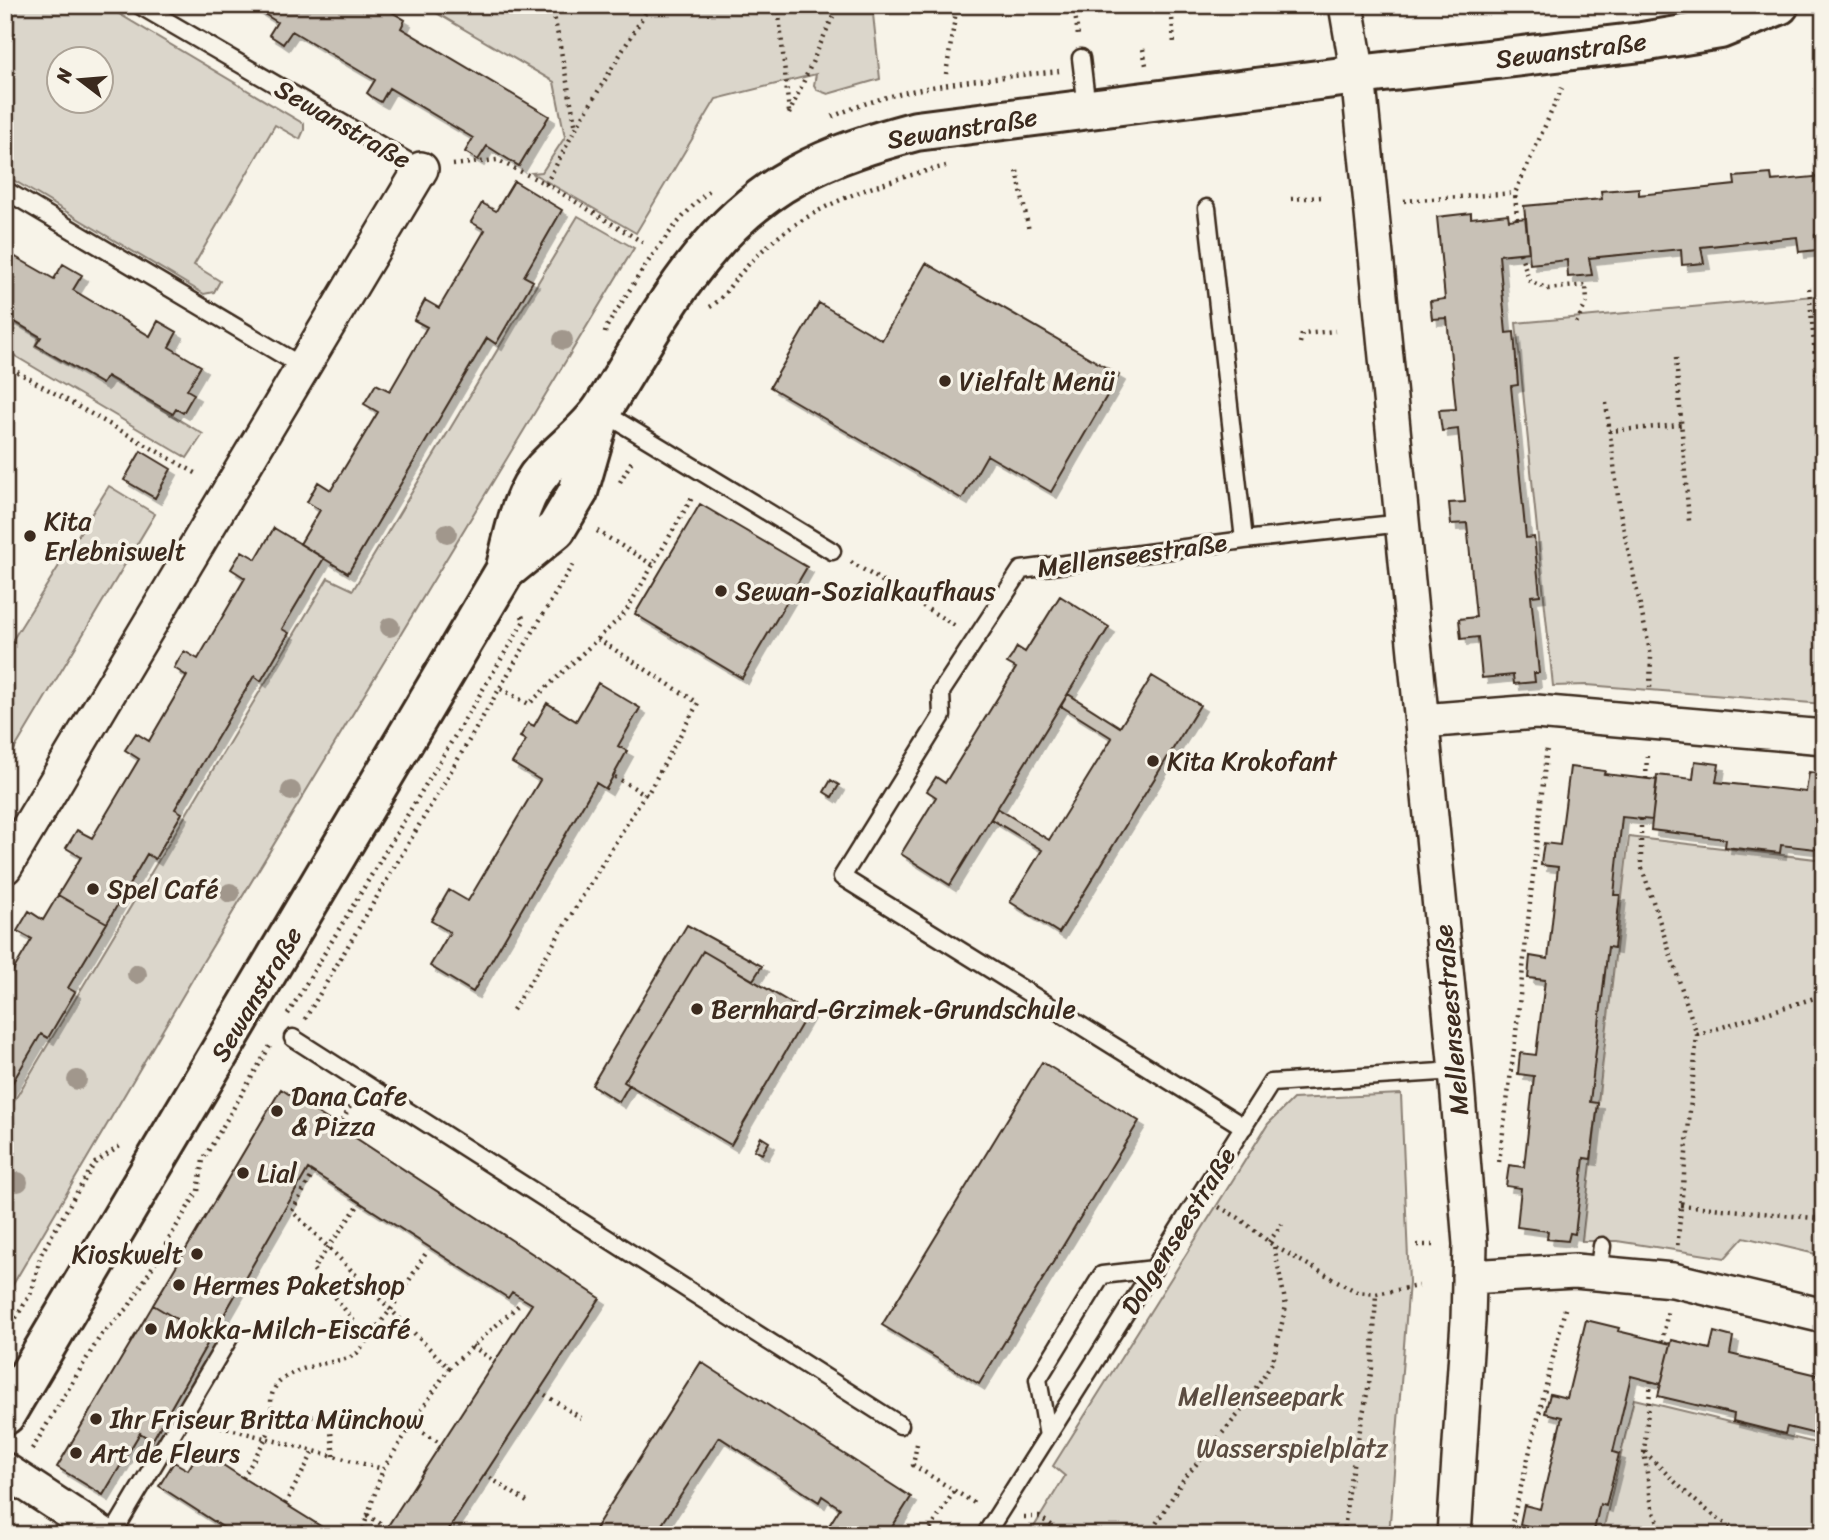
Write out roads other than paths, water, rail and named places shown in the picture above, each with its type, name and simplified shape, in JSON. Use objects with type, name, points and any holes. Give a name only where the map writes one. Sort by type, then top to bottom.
[{"type":"street","points":[[1346,5],[1358,75]]},
{"type":"street","name":"Sewanstraße","points":[[5,1415],[505,571],[521,507],[542,471],[601,411],[639,346],[690,271],[722,232],[758,202],[796,175],[855,148],[916,131],[1358,75],[1578,51],[1720,29],[1779,5]]},
{"type":"street","name":"Mellenseestraße","points":[[1358,75],[1457,1071],[1470,1244],[1454,1535]]},
{"type":"street","name":"Sewanstraße","points":[[5,867],[421,169]]},
{"type":"street","points":[[1422,721],[1536,712],[1824,737]]},
{"type":"street","points":[[1469,1277],[1592,1263],[1824,1316]]},
{"type":"street","points":[[5,1470],[85,1530]]},
{"type":"lane","name":"Sewanstraße","points":[[139,5],[421,169]]},
{"type":"lane","points":[[1081,58],[1087,108]]},
{"type":"lane","points":[[5,190],[303,367]]},
{"type":"lane","points":[[1207,208],[1244,540]]},
{"type":"lane","points":[[601,411],[832,551]]},
{"type":"lane","name":"Mellenseestraße","points":[[1244,1127],[842,877],[942,716],[941,692],[1021,570],[1244,540],[1402,523]]},
{"type":"lane","name":"Sewanstraße","points":[[293,1038],[900,1425]]},
{"type":"lane","name":"Dolgenseestraße","points":[[985,1535],[1271,1083],[1457,1071]]},
{"type":"lane","points":[[1048,1436],[1038,1379],[1102,1275],[1154,1269]]},
{"type":"lane","points":[[112,1535],[229,1338]]},
{"type":"place","name":"Vielfalt Menü","points":[[945,381]]},
{"type":"place","name":"Kita Erlebniswelt","points":[[30,536]]},
{"type":"place","name":"Sewan-Sozialkaufhaus","points":[[721,591]]},
{"type":"place","name":"Kita Krokofant","points":[[1153,761]]},
{"type":"place","name":"Spel Café","points":[[93,889]]},
{"type":"place","name":"Bernhard-Grzimek-Grundschule","points":[[697,1009]]},
{"type":"place","name":"Dana Cafe & Pizza","points":[[277,1111]]},
{"type":"place","name":"Lial","points":[[243,1173]]},
{"type":"place","name":"Kioskwelt","points":[[197,1254]]},
{"type":"place","name":"Hermes Paketshop","points":[[179,1285]]},
{"type":"place","name":"Mokka-Milch-Eiscafé","points":[[151,1329]]},
{"type":"place","name":"Ihr Friseur Britta Münchow","points":[[96,1419]]},
{"type":"place","name":"Art de Fleurs","points":[[76,1453]]},
{"type":"park label","name":"Mellenseepark","points":[[1261,1396]]},
{"type":"park label","name":"Wasserspielplatz","points":[[1292,1448]]}]
